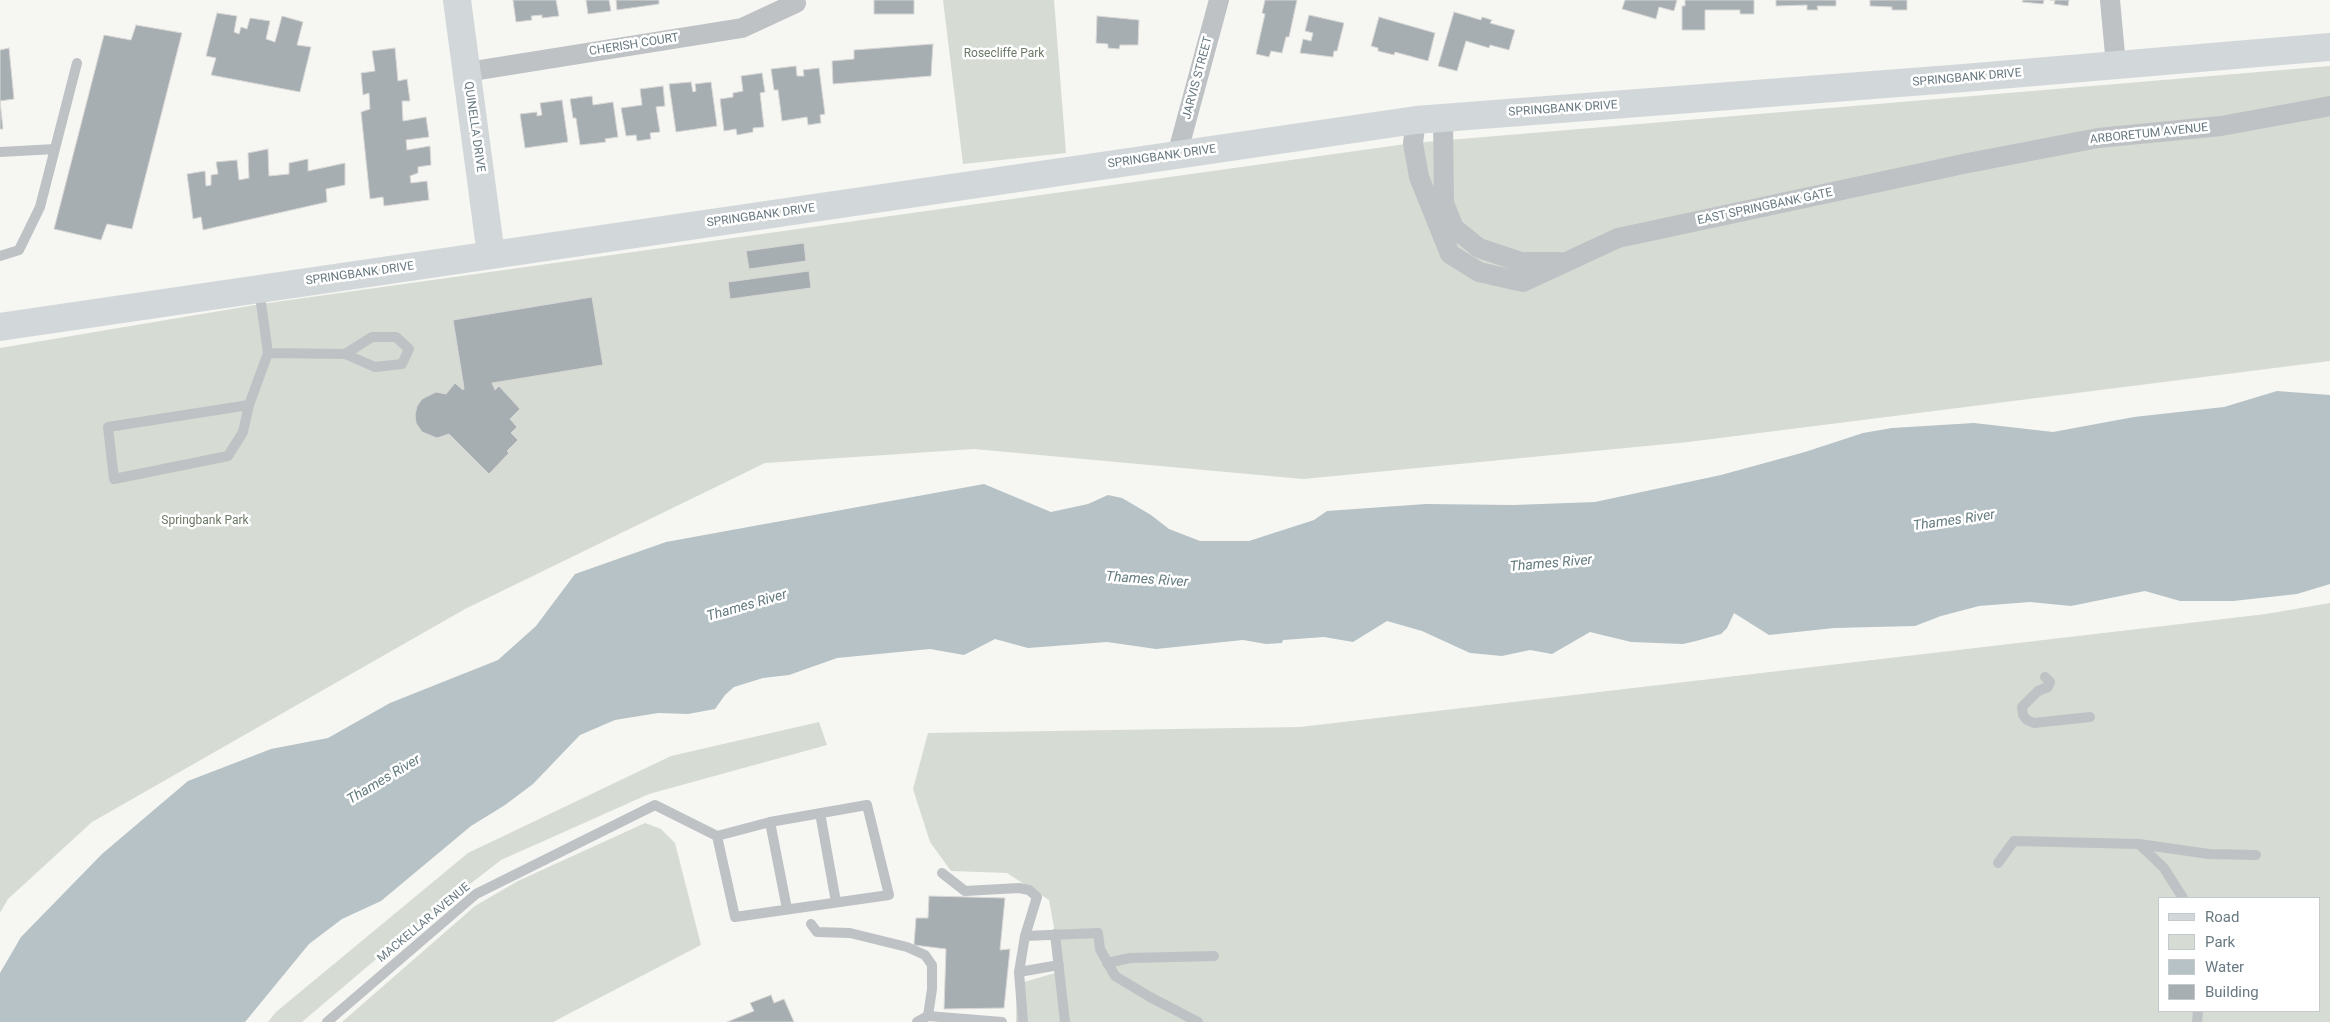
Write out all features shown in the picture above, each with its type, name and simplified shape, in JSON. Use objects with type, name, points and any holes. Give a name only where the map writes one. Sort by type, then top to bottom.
[{"type":"main road","name":"QUINELLA DRIVE","points":[[458,0],[491,255]]},
{"type":"main road","name":"SPRINGBANK DRIVE","points":[[0,327],[1416,120],[2330,47]]},
{"type":"street","name":"JARVIS STREET","points":[[1177,155],[1219,0]]},
{"type":"street","points":[[2110,0],[2116,65]]},
{"type":"street","name":"CHERISH COURT","points":[[467,72],[742,28],[796,3]]},
{"type":"street","name":"ARBORETUM AVENUE","points":[[1968,163],[2098,138],[2221,126],[2330,106]]},
{"type":"street","name":"EAST SPRINGBANK GATE","points":[[1443,118],[1444,202],[1454,228],[1479,248],[1521,262],[1567,262]]},
{"type":"street","name":"EAST SPRINGBANK GATE","points":[[1416,120],[1413,143],[1419,177],[1450,254],[1479,272],[1523,282],[1618,238],[1968,163]]},
{"type":"lane","points":[[0,256],[19,250],[40,207],[77,63]]},
{"type":"lane","points":[[0,152],[55,149]]},
{"type":"lane","points":[[250,405],[108,427],[114,479],[228,456],[243,432],[268,353],[259,288]]},
{"type":"lane","points":[[268,353],[345,354],[375,367],[402,364],[409,349],[396,337],[372,337],[345,354]]},
{"type":"lane","points":[[2045,677],[2050,682],[2048,687],[2038,691],[2022,707],[2023,714],[2027,720],[2034,723],[2090,716]]},
{"type":"lane","name":"MACKELLAR AVENUE","points":[[327,1022],[476,894],[656,805],[717,836]]},
{"type":"lane","points":[[867,805],[889,895],[735,917],[717,836],[770,822],[867,805]]},
{"type":"lane","points":[[820,813],[836,902]]},
{"type":"lane","points":[[770,822],[787,909]]},
{"type":"lane","points":[[1998,863],[2014,841],[2139,844],[2209,854],[2256,855]]},
{"type":"lane","points":[[2139,844],[2164,868],[2182,897]]},
{"type":"lane","points":[[942,873],[964,891],[1019,888],[1029,890],[1037,897],[1025,936],[1019,972],[1023,1022]]},
{"type":"lane","points":[[811,924],[817,932],[850,933],[907,947],[925,955],[932,964],[932,989],[928,1016]]},
{"type":"lane","points":[[1025,936],[1098,933],[1100,949],[1116,976],[1150,998],[1198,1022]]},
{"type":"lane","points":[[1055,934],[1065,1022]]},
{"type":"lane","points":[[1107,963],[1130,958],[1214,956]]},
{"type":"lane","points":[[1019,972],[1059,966]]},
{"type":"lane","points":[[917,1022],[928,1016],[1002,1022]]},
{"type":"green space","name":"Rosecliffe Park","points":[[943,0],[1054,0],[1066,153],[963,164]]},
{"type":"green space","name":"Springbank Park","points":[[2330,66],[2330,361],[1688,442],[1303,479],[974,449],[765,463],[465,609],[92,822],[8,899],[0,913],[0,348],[261,304],[1413,143]]},
{"type":"green space","points":[[2330,603],[2330,1022],[1016,1022],[1017,984],[1062,971],[1049,900],[1007,873],[951,871],[930,842],[913,789],[928,733],[1300,727],[2266,614]]},
{"type":"green space","points":[[819,722],[827,745],[649,794],[501,860],[408,932],[302,1022],[268,1022],[276,1012],[468,853],[671,756]]},
{"type":"green space","points":[[645,823],[661,829],[675,843],[701,945],[553,1022],[342,1022],[475,906],[518,881]]},
{"type":"water","name":"Thames River","points":[[2277,391],[2330,395],[2330,584],[2297,594],[2233,601],[2180,601],[2145,591],[2071,606],[2030,602],[1979,606],[1941,616],[1915,626],[1834,628],[1769,635],[1734,613],[1727,628],[1721,634],[1683,644],[1631,642],[1590,632],[1552,654],[1530,650],[1502,656],[1470,653],[1422,631],[1387,621],[1353,642],[1324,637],[1283,640],[1282,643],[1266,644],[1243,640],[1156,649],[1107,642],[1028,648],[995,639],[964,655],[930,649],[837,658],[789,675],[763,678],[734,687],[725,695],[715,709],[688,714],[658,713],[615,720],[580,735],[533,784],[505,805],[471,826],[381,901],[342,919],[309,944],[245,1022],[0,1022],[0,973],[21,937],[102,854],[188,781],[271,749],[328,738],[390,703],[498,660],[536,626],[575,574],[666,542],[984,484],[1051,512],[1088,504],[1108,495],[1122,498],[1151,515],[1169,529],[1200,541],[1249,541],[1314,520],[1327,511],[1426,504],[1514,505],[1595,502],[1721,475],[1805,452],[1863,433],[1892,428],[1974,423],[2053,432],[2134,417],[2224,407]]},
{"type":"building","points":[[513,0],[556,0],[559,16],[542,18],[542,15],[531,16],[532,20],[516,22]]},
{"type":"building","points":[[586,0],[609,0],[611,11],[588,14]]},
{"type":"building","points":[[616,0],[659,0],[659,4],[617,10]]},
{"type":"building","points":[[874,0],[914,0],[914,14],[874,14]]},
{"type":"building","points":[[1265,0],[1297,0],[1289,37],[1286,37],[1282,53],[1271,51],[1269,57],[1256,54],[1265,14],[1262,13]]},
{"type":"building","points":[[1625,0],[1677,0],[1674,11],[1659,7],[1656,19],[1622,9]]},
{"type":"building","points":[[1685,0],[1754,0],[1754,14],[1740,14],[1740,10],[1705,10],[1705,30],[1682,30],[1682,6],[1685,6]]},
{"type":"building","points":[[1776,0],[1836,0],[1836,6],[1817,6],[1818,10],[1807,10],[1807,5],[1776,6]]},
{"type":"building","points":[[1870,0],[1907,0],[1907,10],[1892,10],[1892,7],[1870,6]]},
{"type":"building","points":[[2023,0],[2044,0],[2043,4],[2022,2]]},
{"type":"building","points":[[2055,0],[2069,0],[2068,6],[2054,4]]},
{"type":"building","points":[[1454,12],[1481,20],[1482,17],[1492,20],[1490,23],[1515,30],[1509,50],[1490,45],[1489,48],[1466,41],[1457,71],[1438,66]]},
{"type":"building","points":[[217,13],[237,16],[234,32],[239,34],[241,27],[247,29],[250,18],[270,21],[266,39],[275,42],[282,16],[303,22],[297,45],[311,47],[300,92],[211,75],[216,58],[206,56]]},
{"type":"building","points":[[1309,15],[1344,23],[1337,51],[1334,51],[1333,57],[1300,53],[1303,39],[1311,41],[1313,33],[1305,31]]},
{"type":"building","points":[[1097,16],[1139,20],[1138,45],[1120,45],[1119,49],[1108,48],[1108,44],[1096,43]]},
{"type":"building","points":[[1379,17],[1435,33],[1428,61],[1395,52],[1394,55],[1378,51],[1378,48],[1371,46]]},
{"type":"building","points":[[136,25],[182,33],[132,229],[107,224],[101,240],[54,229],[104,35],[131,40]]},
{"type":"building","points":[[933,44],[931,76],[833,84],[832,61],[854,59],[854,50]]},
{"type":"building","points":[[9,48],[14,99],[0,101],[0,50]]},
{"type":"building","points":[[395,48],[398,81],[407,79],[410,101],[402,101],[403,121],[426,117],[429,137],[406,140],[407,150],[430,146],[431,165],[418,167],[418,173],[410,176],[411,183],[427,181],[429,200],[384,206],[383,197],[370,199],[361,112],[370,109],[369,93],[363,95],[361,73],[375,71],[372,51]]},
{"type":"building","points":[[796,66],[797,76],[804,76],[803,70],[819,68],[825,114],[820,115],[821,123],[808,125],[807,117],[782,121],[778,90],[774,90],[771,69]]},
{"type":"building","points":[[762,73],[765,92],[760,93],[764,127],[753,128],[753,132],[737,135],[736,129],[724,131],[720,99],[733,97],[733,93],[743,91],[741,76]]},
{"type":"building","points":[[691,82],[693,92],[696,91],[695,84],[711,82],[717,126],[676,132],[669,84]]},
{"type":"building","points":[[663,86],[665,106],[656,107],[660,132],[650,133],[651,139],[637,141],[636,135],[626,136],[621,108],[642,105],[640,89]]},
{"type":"building","points":[[592,96],[593,105],[613,102],[618,137],[605,139],[606,142],[580,145],[576,118],[573,118],[570,99]]},
{"type":"building","points":[[562,100],[568,142],[525,148],[520,114],[537,112],[537,116],[542,115],[540,103]]},
{"type":"building","points":[[0,101],[3,129],[0,129]]},
{"type":"building","points":[[268,149],[269,176],[289,174],[289,163],[308,159],[308,171],[345,163],[345,185],[326,189],[327,202],[203,230],[201,217],[193,219],[187,174],[205,171],[206,186],[211,185],[211,175],[218,174],[216,162],[237,160],[239,180],[249,178],[248,153]]},
{"type":"building","points":[[804,243],[806,261],[749,269],[746,251]]},
{"type":"building","points":[[809,271],[811,288],[730,299],[728,282]]},
{"type":"building","points":[[592,297],[603,365],[492,383],[495,390],[499,386],[520,409],[510,419],[517,427],[511,433],[518,440],[507,451],[509,453],[489,474],[449,434],[437,438],[422,432],[416,423],[415,415],[417,406],[422,399],[436,392],[446,394],[455,383],[463,390],[464,388],[453,320]]},
{"type":"building","points":[[929,896],[1005,898],[1000,950],[1010,949],[1004,1008],[944,1009],[946,949],[914,945],[916,918],[928,918]]},
{"type":"building","points":[[771,995],[774,1003],[784,999],[794,1022],[727,1022],[754,1011],[750,1003]]}]
